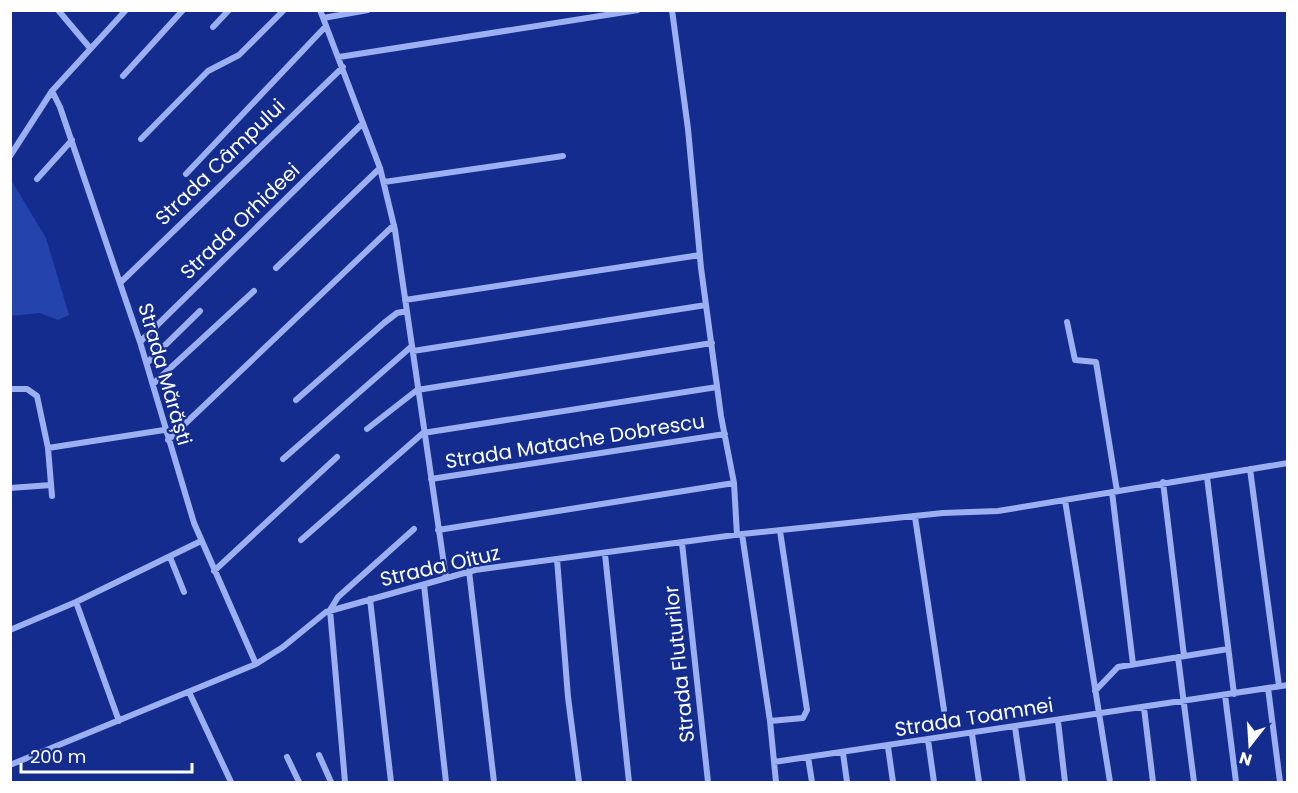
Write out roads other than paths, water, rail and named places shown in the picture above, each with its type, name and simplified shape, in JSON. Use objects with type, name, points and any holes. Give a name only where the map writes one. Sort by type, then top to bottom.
[{"type":"street","points":[[58,10],[90,48]]},
{"type":"street","points":[[10,156],[52,91],[126,10]]},
{"type":"street","points":[[123,76],[183,10]]},
{"type":"street","points":[[213,27],[229,10]]},
{"type":"street","points":[[141,139],[208,71],[239,55],[284,10]]},
{"type":"street","points":[[320,10],[380,168],[394,225],[446,578]]},
{"type":"street","points":[[323,18],[368,10]]},
{"type":"street","points":[[339,57],[638,10]]},
{"type":"street","points":[[672,10],[717,387],[770,721],[776,783]]},
{"type":"street","points":[[186,174],[326,26]]},
{"type":"street","name":"Strada Câmpului","points":[[121,282],[343,67]]},
{"type":"street","name":"Strada Mărăști","points":[[52,91],[72,140],[121,282],[147,363],[164,430],[201,542],[256,664]]},
{"type":"street","name":"Strada Orhideei","points":[[140,342],[363,123]]},
{"type":"street","points":[[37,179],[72,140]]},
{"type":"street","points":[[384,182],[563,156]]},
{"type":"street","points":[[276,267],[380,168]]},
{"type":"street","points":[[168,440],[394,225]]},
{"type":"street","points":[[405,300],[700,255]]},
{"type":"street","points":[[153,384],[254,291]]},
{"type":"street","points":[[283,459],[412,349],[706,305]]},
{"type":"street","points":[[147,363],[200,311]]},
{"type":"street","points":[[296,400],[384,323],[398,313],[407,311]]},
{"type":"street","points":[[1067,322],[1075,360],[1096,362],[1114,491],[1133,664]]},
{"type":"street","points":[[367,429],[417,390],[712,344]]},
{"type":"street","points":[[301,540],[423,433],[717,387]]},
{"type":"street","points":[[10,389],[27,389],[37,396],[48,448],[52,496]]},
{"type":"street","points":[[48,448],[164,430]]},
{"type":"street","name":"Strada Matache Dobrescu","points":[[431,479],[725,434]]},
{"type":"street","points":[[214,572],[337,457]]},
{"type":"street","name":"Strada Oituz","points":[[10,765],[256,664],[272,655],[320,615],[330,610],[470,571],[740,535],[998,511],[1287,463]]},
{"type":"street","points":[[1250,469],[1278,686]]},
{"type":"street","points":[[1207,477],[1234,694]]},
{"type":"street","points":[[1162,482],[1181,656],[1182,703],[1194,783]]},
{"type":"street","points":[[438,530],[734,483]]},
{"type":"street","points":[[10,488],[51,485]]},
{"type":"street","points":[[1065,500],[1095,691],[1101,714],[1110,783]]},
{"type":"street","points":[[915,517],[944,711]]},
{"type":"street","points":[[345,783],[330,610],[338,597],[414,529]]},
{"type":"street","points":[[770,721],[803,718],[807,710],[780,531]]},
{"type":"street","points":[[10,630],[76,602],[201,542]]},
{"type":"street","name":"Strada Fluturilor","points":[[682,543],[708,783]]},
{"type":"street","points":[[605,554],[629,783]]},
{"type":"street","points":[[170,556],[184,592]]},
{"type":"street","points":[[557,560],[568,697],[579,783]]},
{"type":"street","points":[[470,571],[494,783]]},
{"type":"street","points":[[424,585],[446,783]]},
{"type":"street","points":[[370,599],[391,783]]},
{"type":"street","points":[[76,602],[119,721]]},
{"type":"street","points":[[1095,691],[1118,667],[1228,649]]},
{"type":"street","name":"Strada Toamnei","points":[[774,762],[1182,703],[1287,685]]},
{"type":"street","points":[[1268,688],[1280,783]]},
{"type":"street","points":[[189,692],[231,783]]},
{"type":"street","points":[[1225,695],[1236,783]]},
{"type":"street","points":[[1144,708],[1153,783]]},
{"type":"street","points":[[1058,721],[1065,783]]},
{"type":"street","points":[[1015,727],[1023,783]]},
{"type":"street","points":[[972,734],[979,783]]},
{"type":"street","points":[[928,740],[934,783]]},
{"type":"street","points":[[888,747],[893,783]]},
{"type":"street","points":[[843,753],[847,783]]},
{"type":"street","points":[[319,755],[331,783]]},
{"type":"street","points":[[287,757],[299,783]]},
{"type":"street","points":[[808,757],[812,783]]}]
